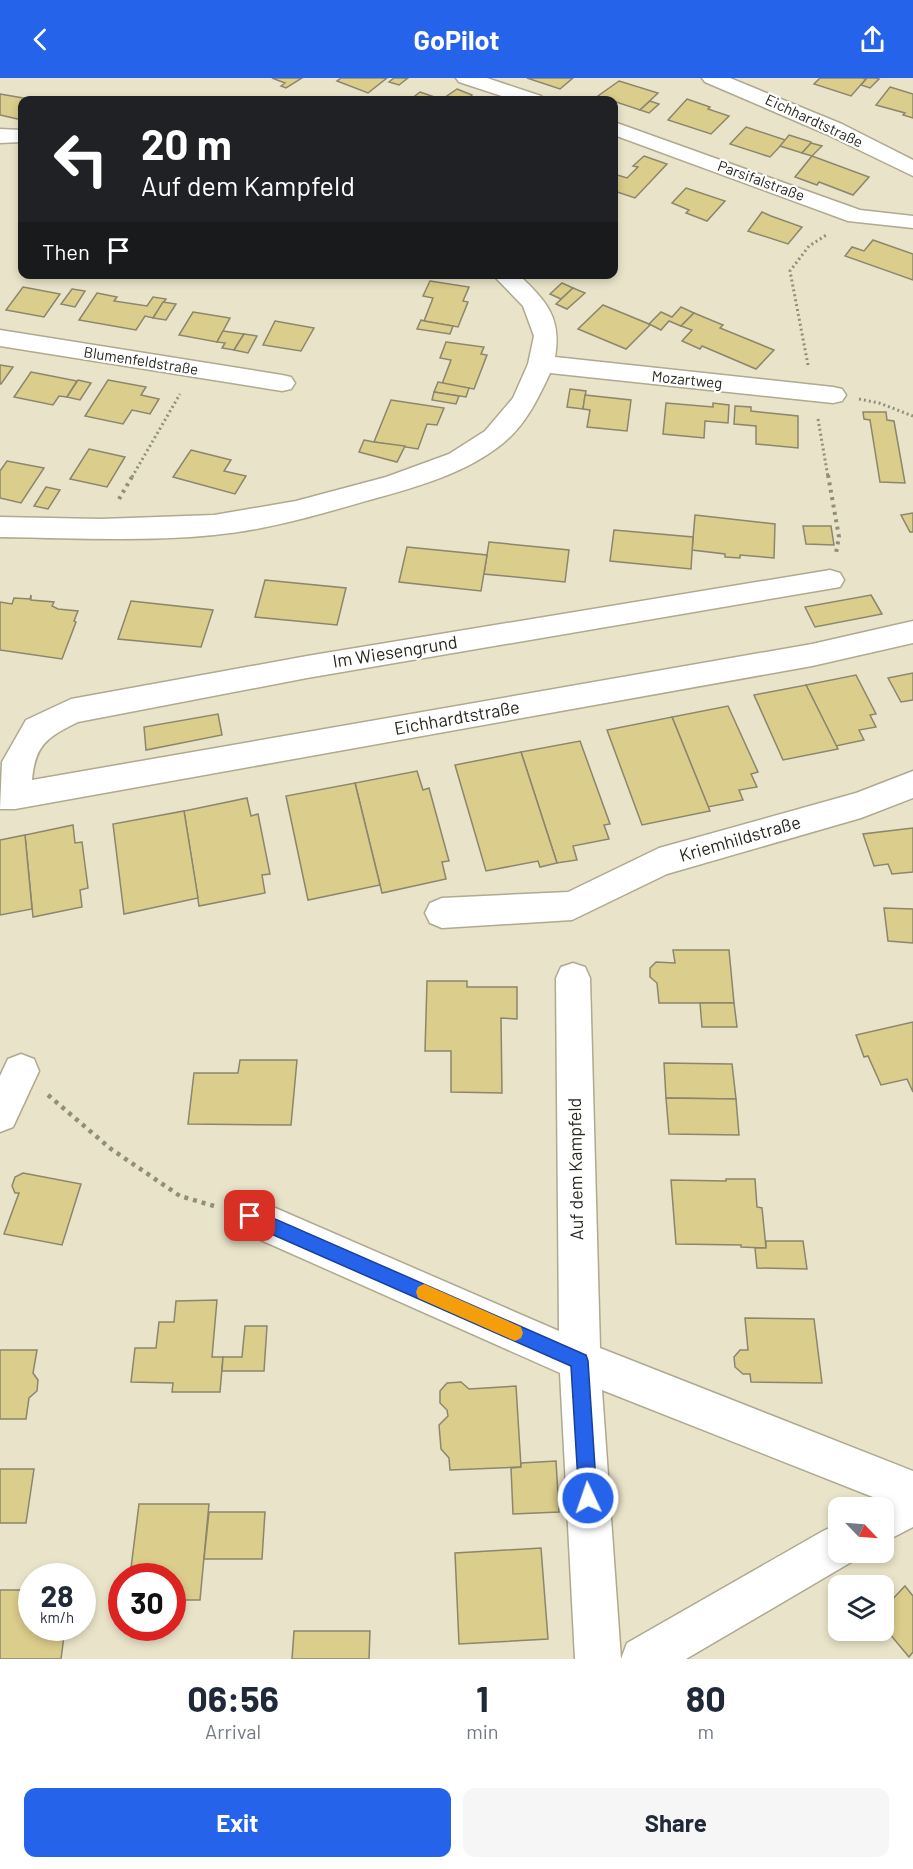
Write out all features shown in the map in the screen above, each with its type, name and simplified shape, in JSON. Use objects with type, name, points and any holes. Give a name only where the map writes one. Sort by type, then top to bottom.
[{"type":"street","points":[[466,78],[522,96]]},
{"type":"street","name":"Eichhardtstraße","points":[[712,78],[834,129],[913,169]]},
{"type":"street","name":"Parsifalstraße","points":[[618,129],[856,216],[911,222]]},
{"type":"street","points":[[0,136],[18,136]]},
{"type":"street","points":[[0,527],[101,529],[214,525],[296,511],[394,484],[458,460],[494,437],[524,402],[541,364],[546,336],[534,303],[509,279]]},
{"type":"street","name":"Blumenfeldstraße","points":[[0,338],[282,383]]},
{"type":"street","name":"Mozartweg","points":[[541,364],[833,395]]},
{"type":"street","name":"Im Wiesengrund","points":[[7,796],[18,762],[37,729],[71,711],[306,667],[830,580]]},
{"type":"street","name":"Eichhardtstraße","points":[[7,796],[812,655],[913,632]]},
{"type":"street","name":"Kriemhildstraße","points":[[442,913],[572,906],[659,862],[861,805],[913,784]]},
{"type":"street","name":"Auf dem Kampfeld","points":[[573,978],[580,1361],[598,1659]]},
{"type":"street","points":[[0,1114],[21,1071]]},
{"type":"street","points":[[250,1216],[580,1361],[913,1492]]},
{"type":"street","points":[[894,1514],[913,1503]]},
{"type":"street","points":[[644,1659],[828,1552]]},
{"type":"path","points":[[101,529],[194,370]]},
{"type":"path","points":[[833,395],[879,403],[913,416]]},
{"type":"path","points":[[21,1071],[111,1149],[180,1196],[250,1216]]},
{"type":"building","points":[[272,78],[302,78],[286,88],[281,86],[285,83]]},
{"type":"building","points":[[341,78],[387,78],[368,93],[337,81]]},
{"type":"building","points":[[394,78],[408,78],[399,85],[389,82]]},
{"type":"building","points":[[527,78],[573,78],[560,89]]},
{"type":"building","points":[[820,78],[866,79],[851,96],[814,84]]},
{"type":"building","points":[[867,78],[879,79],[870,88],[861,85]]},
{"type":"building","points":[[619,81],[658,93],[640,110],[618,103],[618,96],[598,96]]},
{"type":"building","points":[[890,87],[913,94],[913,118],[903,115],[905,113],[876,105]]},
{"type":"building","points":[[457,89],[472,95],[471,96],[447,96]]},
{"type":"building","points":[[420,92],[432,96],[415,96]]},
{"type":"building","points":[[0,94],[18,97],[18,119],[0,115]]},
{"type":"building","points":[[687,99],[729,116],[711,134],[668,120]]},
{"type":"building","points":[[650,101],[659,104],[649,113],[640,110]]},
{"type":"building","points":[[746,127],[786,140],[770,157],[730,144]]},
{"type":"building","points":[[789,135],[811,143],[802,153],[780,146]]},
{"type":"building","points":[[811,143],[822,146],[812,156],[802,153]]},
{"type":"building","points":[[644,156],[667,164],[635,198],[618,192],[618,175],[627,178],[638,167],[633,166]]},
{"type":"building","points":[[812,156],[869,177],[853,195],[819,182],[817,185],[795,177]]},
{"type":"building","points":[[686,188],[725,201],[707,221],[686,213],[689,210],[672,203]]},
{"type":"building","points":[[762,212],[802,227],[788,244],[748,231]]},
{"type":"building","points":[[873,240],[913,254],[913,280],[845,256],[852,247],[864,251]]},
{"type":"building","points":[[430,281],[469,287],[463,301],[468,302],[458,327],[424,321],[433,298],[423,296]]},
{"type":"building","points":[[562,283],[573,288],[561,299],[550,294]]},
{"type":"building","points":[[23,287],[60,294],[44,317],[6,310]]},
{"type":"building","points":[[573,288],[585,293],[567,309],[556,304]]},
{"type":"building","points":[[72,289],[85,291],[75,307],[61,304]]},
{"type":"building","points":[[97,293],[117,297],[114,301],[147,306],[153,297],[166,299],[153,318],[145,316],[136,330],[79,320]]},
{"type":"building","points":[[163,302],[176,304],[166,320],[153,318]]},
{"type":"building","points":[[603,305],[650,325],[626,349],[578,329]]},
{"type":"building","points":[[681,307],[694,313],[681,326],[669,321],[661,330],[649,324],[661,312],[672,317]]},
{"type":"building","points":[[193,312],[230,318],[217,342],[179,335]]},
{"type":"building","points":[[694,313],[723,325],[720,328],[774,350],[756,369],[702,346],[700,349],[682,341],[692,330],[681,326]]},
{"type":"building","points":[[421,320],[453,326],[450,334],[417,329]]},
{"type":"building","points":[[275,321],[314,328],[301,351],[263,345]]},
{"type":"building","points":[[223,331],[244,334],[234,350],[222,348],[225,343],[217,342]]},
{"type":"building","points":[[244,334],[257,336],[248,353],[234,350]]},
{"type":"building","points":[[446,342],[484,347],[481,354],[487,355],[474,389],[442,384],[451,360],[440,358]]},
{"type":"building","points":[[0,365],[13,367],[1,384],[0,384]]},
{"type":"building","points":[[31,372],[77,381],[67,397],[59,396],[53,405],[14,397]]},
{"type":"building","points":[[78,380],[91,383],[80,400],[67,397]]},
{"type":"building","points":[[108,380],[146,387],[141,395],[159,399],[150,414],[132,410],[123,424],[85,416]]},
{"type":"building","points":[[438,382],[469,388],[466,397],[434,392]]},
{"type":"building","points":[[570,389],[586,391],[583,409],[567,407]]},
{"type":"building","points":[[434,392],[459,396],[456,404],[432,400]]},
{"type":"building","points":[[585,395],[631,400],[627,431],[587,427],[590,410],[583,409]]},
{"type":"building","points":[[391,400],[444,408],[437,425],[427,424],[418,449],[374,442]]},
{"type":"building","points":[[666,403],[713,407],[713,403],[729,405],[728,423],[705,421],[704,438],[663,434]]},
{"type":"building","points":[[735,406],[751,407],[751,411],[798,416],[798,448],[756,444],[756,426],[734,424]]},
{"type":"building","points":[[863,412],[886,412],[887,420],[894,421],[905,483],[880,482],[870,420],[864,419]]},
{"type":"building","points":[[364,440],[405,446],[397,462],[359,452]]},
{"type":"building","points":[[89,449],[125,457],[107,487],[70,479]]},
{"type":"building","points":[[191,450],[231,460],[224,471],[246,476],[235,494],[173,477]]},
{"type":"building","points":[[7,461],[44,468],[21,503],[0,498],[0,471]]},
{"type":"building","points":[[46,487],[60,490],[48,509],[34,506]]},
{"type":"building","points":[[913,513],[913,532],[910,532],[901,515]]},
{"type":"building","points":[[695,515],[775,524],[774,558],[740,555],[740,558],[725,557],[725,554],[692,550]]},
{"type":"building","points":[[803,526],[831,526],[834,545],[806,544]]},
{"type":"building","points":[[614,530],[693,537],[691,569],[610,561]]},
{"type":"building","points":[[489,542],[569,550],[565,582],[484,574]]},
{"type":"building","points":[[407,547],[487,555],[481,591],[399,582]]},
{"type":"building","points":[[265,580],[346,588],[337,625],[255,617]]},
{"type":"building","points":[[31,595],[31,600],[54,602],[52,606],[58,609],[78,611],[62,659],[0,650],[0,602],[12,604],[14,598],[30,599]]},
{"type":"building","points":[[871,595],[882,614],[815,627],[805,607]]},
{"type":"building","points":[[131,601],[213,610],[201,647],[118,639]]},
{"type":"building","points":[[913,673],[913,700],[901,702],[888,678]]},
{"type":"building","points":[[856,675],[876,714],[870,715],[876,727],[859,730],[864,740],[836,746],[806,685]]},
{"type":"building","points":[[806,685],[838,749],[783,760],[754,695]]},
{"type":"building","points":[[728,706],[758,772],[751,774],[757,787],[739,790],[743,800],[708,807],[672,717]]},
{"type":"building","points":[[218,714],[222,735],[146,750],[144,727]]},
{"type":"building","points":[[672,717],[710,811],[642,825],[607,730]]},
{"type":"building","points":[[580,741],[610,824],[604,825],[609,839],[573,846],[577,860],[557,863],[521,752]]},
{"type":"building","points":[[521,752],[557,863],[540,867],[538,861],[486,871],[455,765]]},
{"type":"building","points":[[417,771],[423,790],[429,788],[449,861],[442,862],[446,879],[382,893],[355,783]]},
{"type":"building","points":[[355,783],[380,885],[308,900],[286,796]]},
{"type":"building","points":[[247,798],[251,816],[258,814],[270,874],[262,875],[265,893],[199,906],[184,811]]},
{"type":"building","points":[[184,811],[198,898],[124,914],[113,824]]},
{"type":"building","points":[[73,825],[75,843],[82,842],[88,888],[80,890],[82,907],[33,917],[25,835]]},
{"type":"building","points":[[913,828],[913,872],[892,874],[888,864],[874,866],[863,834]]},
{"type":"building","points":[[25,835],[32,909],[0,915],[0,840]]},
{"type":"building","points":[[884,908],[913,909],[913,943],[888,941]]},
{"type":"building","points":[[673,950],[729,950],[734,1003],[659,1003],[657,983],[650,977],[650,968],[656,962],[675,963]]},
{"type":"building","points":[[427,981],[467,981],[467,987],[517,987],[517,1019],[501,1018],[502,1093],[451,1092],[451,1051],[425,1051]]},
{"type":"building","points":[[700,1003],[734,1003],[737,1027],[702,1027]]},
{"type":"building","points":[[913,1022],[913,1092],[907,1079],[881,1085],[868,1056],[864,1057],[856,1035]]},
{"type":"building","points":[[240,1060],[297,1060],[291,1125],[188,1124],[194,1073],[238,1073]]},
{"type":"building","points":[[664,1063],[732,1064],[736,1099],[666,1098]]},
{"type":"building","points":[[666,1098],[736,1099],[739,1135],[669,1134]]},
{"type":"building","points":[[23,1173],[81,1184],[62,1245],[4,1234],[19,1193],[15,1193],[12,1186],[15,1177]]},
{"type":"building","points":[[726,1179],[755,1179],[757,1207],[762,1208],[766,1248],[741,1247],[741,1245],[676,1244],[671,1180],[726,1181]]},
{"type":"building","points":[[766,1241],[803,1241],[807,1269],[757,1268],[755,1248],[766,1248]]},
{"type":"building","points":[[217,1300],[212,1357],[223,1357],[220,1392],[172,1392],[173,1383],[131,1382],[135,1348],[156,1348],[159,1322],[174,1322],[176,1301]]},
{"type":"building","points":[[745,1318],[814,1319],[822,1383],[751,1382],[750,1374],[743,1374],[735,1367],[734,1357],[740,1350],[748,1350]]},
{"type":"building","points":[[245,1326],[267,1326],[264,1371],[222,1371],[223,1357],[242,1357]]},
{"type":"building","points":[[0,1350],[37,1350],[33,1373],[38,1380],[37,1391],[29,1398],[26,1419],[0,1419]]},
{"type":"building","points":[[461,1382],[469,1389],[516,1386],[521,1467],[450,1470],[449,1458],[441,1449],[439,1425],[448,1416],[447,1410],[440,1403],[440,1391],[447,1383]]},
{"type":"building","points":[[556,1461],[559,1512],[513,1514],[511,1468],[521,1467],[521,1463]]},
{"type":"building","points":[[0,1469],[34,1469],[26,1523],[0,1523]]},
{"type":"building","points":[[139,1504],[209,1504],[200,1600],[186,1600],[186,1563],[132,1563]]},
{"type":"building","points":[[209,1512],[265,1512],[262,1559],[204,1559]]},
{"type":"building","points":[[541,1548],[548,1639],[459,1644],[455,1553]]},
{"type":"building","points":[[905,1586],[913,1596],[913,1652],[909,1657],[894,1639],[894,1598]]},
{"type":"building","points":[[0,1590],[18,1590],[18,1641],[63,1641],[61,1659],[0,1659]]},
{"type":"building","points":[[294,1631],[370,1631],[369,1659],[292,1659]]},
{"type":"slow traffic","points":[[424,1292],[515,1333]]},
{"type":"route","points":[[250,1216],[580,1361],[588,1498]]}]
